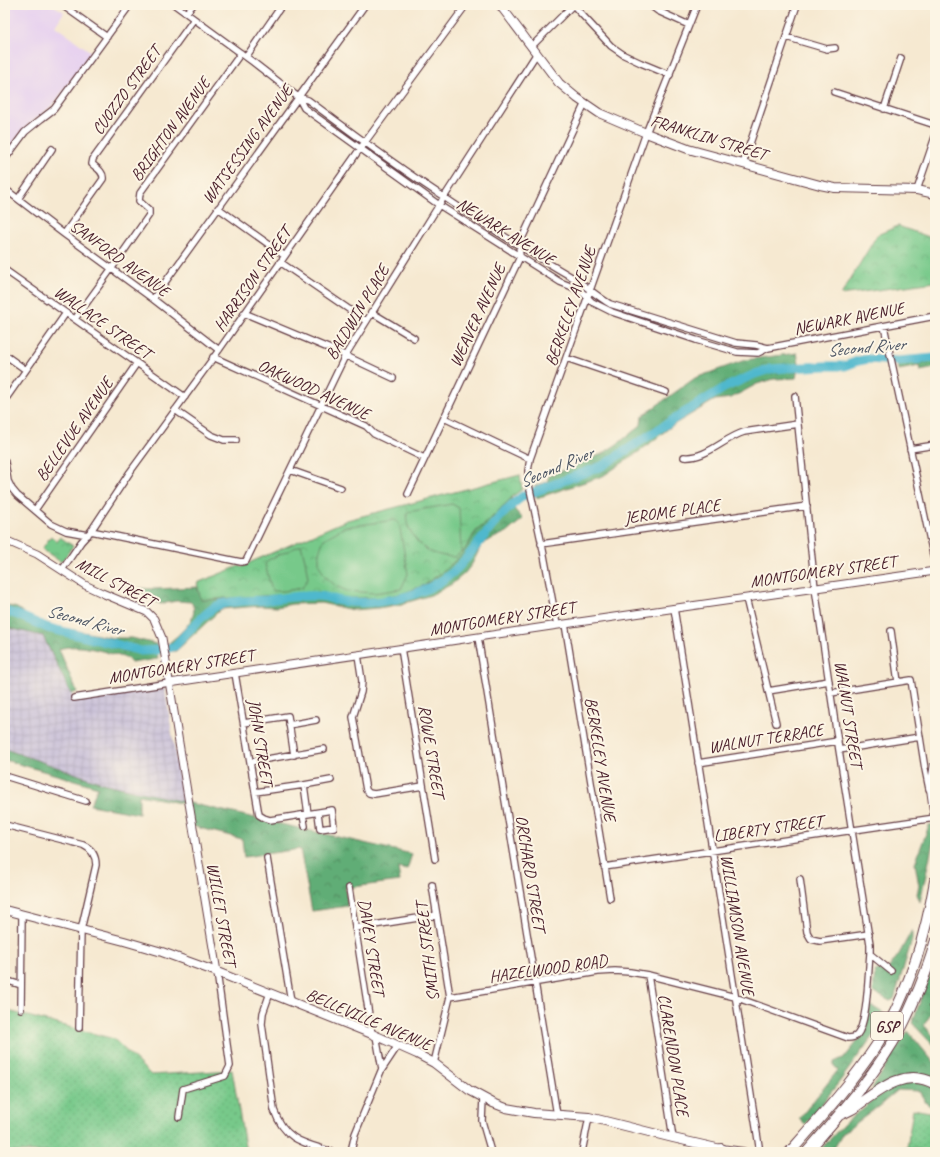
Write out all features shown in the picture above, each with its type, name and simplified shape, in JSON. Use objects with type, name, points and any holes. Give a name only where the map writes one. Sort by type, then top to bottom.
[{"type":"highway","name":"GSP","points":[[790,1152],[825,1111],[876,1045],[903,996],[913,970],[929,915],[935,881]]},
{"type":"highway","name":"GSP","points":[[807,1152],[870,1076],[901,1028],[924,976],[935,943]]},
{"type":"highway","points":[[839,1115],[855,1107],[881,1089],[900,1080],[920,1078],[935,1084]]},
{"type":"main road","name":"FRANKLIN STREET","points":[[500,5],[559,83],[599,112],[646,133],[688,149],[835,188],[917,190],[935,194]]},
{"type":"main road","points":[[935,763],[932,784],[932,799],[935,818]]},
{"type":"main road","name":"BELLEVILLE AVENUE","points":[[5,910],[162,952],[217,972],[398,1045],[434,1063],[469,1090],[506,1108],[518,1111],[589,1117],[724,1150],[742,1152]]},
{"type":"street","points":[[62,5],[107,38]]},
{"type":"street","points":[[5,159],[25,132],[54,109],[130,5]]},
{"type":"street","name":"NEWARK AVENUE","points":[[175,5],[298,98],[304,108],[439,205],[560,282],[570,286],[592,302],[612,312],[737,352],[758,353],[768,348],[935,316]]},
{"type":"street","points":[[186,13],[193,5]]},
{"type":"street","points":[[243,55],[282,5]]},
{"type":"street","name":"WATSESSING AVENUE","points":[[153,299],[365,5]]},
{"type":"street","name":"HARRISON STREET","points":[[62,570],[130,472],[219,350],[365,143],[466,5]]},
{"type":"street","points":[[573,5],[611,46],[624,55],[670,75]]},
{"type":"street","name":"BALDWIN PLACE","points":[[89,533],[241,562],[246,561],[344,356],[444,198],[534,50],[573,5]]},
{"type":"street","points":[[650,5],[658,11],[689,25]]},
{"type":"street","name":"BERKELEY AVENUE","points":[[610,898],[561,624],[532,499],[528,471],[530,459],[646,133],[697,5]]},
{"type":"street","points":[[743,164],[797,5]]},
{"type":"street","name":"CUOZZO STREET","points":[[64,234],[104,179],[102,172],[92,164],[93,159],[194,19]]},
{"type":"street","points":[[786,37],[827,49],[835,48]]},
{"type":"street","name":"BRIGHTON AVENUE","points":[[75,319],[149,215],[149,210],[140,200],[140,193],[243,55]]},
{"type":"street","points":[[884,108],[901,58]]},
{"type":"street","points":[[834,92],[935,125]]},
{"type":"street","name":"NEWARK AVENUE","points":[[298,98],[308,100],[365,143],[444,198],[585,286],[610,304],[736,343],[768,348]]},
{"type":"street","name":"WEAVER AVENUE","points":[[408,494],[520,257],[519,245],[585,103]]},
{"type":"street","points":[[917,190],[935,137]]},
{"type":"street","points":[[18,199],[52,149]]},
{"type":"street","name":"SANFORD AVENUE","points":[[5,189],[219,350]]},
{"type":"street","points":[[218,208],[285,256]]},
{"type":"street","points":[[280,262],[366,321]]},
{"type":"street","name":"WALLACE STREET","points":[[5,270],[185,397]]},
{"type":"street","points":[[371,312],[414,338]]},
{"type":"street","points":[[5,400],[66,313]]},
{"type":"street","points":[[244,313],[393,378]]},
{"type":"street","points":[[884,326],[935,564]]},
{"type":"street","points":[[5,355],[26,370]]},
{"type":"street","name":"OAKWOOD AVENUE","points":[[213,357],[366,426],[374,434],[424,458]]},
{"type":"street","points":[[566,358],[666,392]]},
{"type":"street","name":"BELLEVUE AVENUE","points":[[35,510],[137,363]]},
{"type":"street","name":"WALNUT STREET","points":[[795,396],[815,588],[839,750],[869,934],[870,954],[865,1013],[857,1035]]},
{"type":"street","points":[[175,410],[211,436],[224,440],[236,440]]},
{"type":"street","points":[[444,418],[530,459]]},
{"type":"street","points":[[684,457],[691,458],[699,456],[744,432],[798,424]]},
{"type":"street","points":[[910,449],[935,445]]},
{"type":"street","points":[[5,462],[8,481],[12,489],[51,524],[59,528],[89,533]]},
{"type":"street","points":[[290,470],[341,488]]},
{"type":"street","name":"JEROME PLACE","points":[[542,544],[807,506]]},
{"type":"street","name":"MILL STREET","points":[[5,540],[37,554],[85,585],[147,612],[154,619],[159,628],[169,683]]},
{"type":"street","name":"MONTGOMERY STREET","points":[[74,698],[561,624],[935,570]]},
{"type":"street","points":[[746,598],[776,723]]},
{"type":"street","name":"WILLIAMSON AVENUE","points":[[674,608],[759,1146],[758,1152]]},
{"type":"street","points":[[891,631],[898,682]]},
{"type":"street","name":"ORCHARD STREET","points":[[478,637],[557,1115]]},
{"type":"street","name":"ROWE STREET","points":[[401,648],[435,859]]},
{"type":"street","points":[[358,655],[362,681],[361,692],[353,717],[366,790],[369,793],[374,794],[423,786]]},
{"type":"street","name":"JOHN STREET","points":[[235,673],[259,815],[270,820],[306,814]]},
{"type":"street","points":[[831,693],[911,680],[926,774],[932,799]]},
{"type":"street","points":[[768,691],[829,681]]},
{"type":"street","name":"WILLET STREET","points":[[169,683],[217,972],[230,1066],[225,1076],[182,1089],[179,1118]]},
{"type":"street","points":[[244,723],[288,716],[294,755]]},
{"type":"street","points":[[289,724],[316,720]]},
{"type":"street","points":[[839,750],[920,737]]},
{"type":"street","name":"WALNUT TERRACE","points":[[698,763],[838,741]]},
{"type":"street","points":[[250,762],[324,749]]},
{"type":"street","points":[[5,776],[86,801]]},
{"type":"street","points":[[255,792],[331,780]]},
{"type":"street","points":[[304,785],[306,814],[305,826]]},
{"type":"street","points":[[306,814],[318,813]]},
{"type":"street","name":"LIBERTY STREET","points":[[604,867],[935,818]]},
{"type":"street","points":[[5,825],[83,845],[88,847],[95,855],[96,866],[81,930],[79,1028]]},
{"type":"street","points":[[267,858],[291,1002]]},
{"type":"street","points":[[800,879],[807,932],[811,939],[820,940],[869,934]]},
{"type":"street","name":"SMITH STREET","points":[[432,885],[450,997],[434,1063]]},
{"type":"street","name":"DAVEY STREET","points":[[349,888],[374,1035],[382,1069]]},
{"type":"street","points":[[21,1009],[22,915]]},
{"type":"street","points":[[355,928],[437,915]]},
{"type":"street","points":[[870,954],[892,971]]},
{"type":"street","name":"HAZELWOOD ROAD","points":[[450,997],[604,972],[630,972],[648,975],[735,997],[848,1038],[853,1038],[857,1035]]},
{"type":"street","name":"CLARENDON PLACE","points":[[648,975],[673,1138]]},
{"type":"street","points":[[5,980],[22,984]]},
{"type":"street","points":[[270,993],[263,1013],[262,1024],[274,1110],[277,1120],[282,1128],[303,1143],[333,1152]]},
{"type":"street","points":[[352,1152],[355,1134],[382,1069],[398,1045]]},
{"type":"street","points":[[483,1098],[482,1121],[491,1152]]},
{"type":"street","points":[[582,1152],[589,1117]]},
{"type":"shaded area","points":[[5,5],[53,5],[64,12],[55,26],[91,52],[53,105],[27,126],[5,153]]},
{"type":"shaded area","points":[[5,627],[43,636],[75,701],[163,688],[165,689],[183,802],[102,783],[5,749]]},
{"type":"green space","points":[[898,226],[935,239],[935,282],[841,295],[877,235]]},
{"type":"green space","points":[[797,353],[799,363],[796,378],[774,379],[757,384],[731,398],[715,400],[673,425],[640,451],[603,476],[537,498],[535,486],[547,482],[549,476],[602,454],[620,442],[641,425],[642,416],[695,378],[745,360]]},
{"type":"green space","points":[[935,358],[935,368],[920,371],[919,366],[899,370],[898,361]]},
{"type":"green space","points":[[520,475],[522,489],[476,531],[462,554],[445,570],[424,585],[404,593],[379,598],[340,598],[321,592],[201,600],[197,583],[239,566],[243,567],[251,562],[347,520]]},
{"type":"green space","points":[[511,498],[515,510],[523,519],[507,532],[485,542],[465,573],[452,584],[431,595],[402,604],[353,610],[321,603],[292,604],[277,607],[261,606],[221,609],[176,651],[170,651],[168,644],[183,631],[191,620],[194,608],[191,602],[176,601],[161,604],[156,602],[153,596],[138,592],[139,588],[155,589],[198,587],[201,600],[321,592],[340,598],[404,593],[424,585],[445,570],[462,554],[476,531]]},
{"type":"green space","points":[[452,504],[459,508],[461,552],[455,557],[428,551],[418,543],[414,537],[408,526],[407,519],[408,512]]},
{"type":"green space","points":[[395,520],[399,523],[408,574],[401,589],[374,593],[347,591],[336,586],[325,576],[319,565],[319,552],[324,539],[345,527]]},
{"type":"green space","points":[[51,536],[57,542],[60,537],[73,546],[61,562],[42,549]]},
{"type":"green space","points":[[301,545],[308,578],[302,588],[272,591],[265,564],[268,560]]},
{"type":"green space","points":[[5,605],[17,608],[28,616],[54,626],[113,638],[132,638],[156,644],[158,659],[131,663],[127,658],[84,647],[67,647],[59,649],[77,692],[71,694],[43,636],[5,627]]},
{"type":"green space","points":[[5,749],[102,783],[412,854],[407,870],[398,868],[400,881],[345,888],[348,906],[312,911],[300,849],[244,857],[242,839],[192,826],[185,804],[139,795],[139,814],[90,805],[98,787],[5,760]]},
{"type":"green space","points":[[935,824],[932,847],[920,902],[917,894],[919,886],[915,863],[929,825]]},
{"type":"green space","points":[[912,930],[912,940],[894,999],[890,1001],[873,992],[875,971],[887,970],[899,954]]},
{"type":"green space","points":[[935,962],[935,984],[929,1006],[931,1014],[924,1025],[935,1038],[935,1047],[912,1023]]},
{"type":"green space","points":[[870,1005],[885,1014],[880,1026],[840,1081],[805,1125],[799,1119],[838,1070],[834,1066],[834,1062],[845,1057],[865,1032]]},
{"type":"green space","points":[[5,1010],[114,1039],[151,1075],[232,1070],[246,1152],[5,1152]]},
{"type":"green space","points":[[908,1031],[935,1064],[935,1082],[920,1076],[873,1091],[873,1087]]},
{"type":"green space","points":[[906,1082],[921,1082],[935,1088],[935,1109],[926,1103],[919,1091],[898,1090],[843,1133],[832,1152],[818,1152],[845,1123],[862,1109],[885,1091]]},
{"type":"green space","points":[[913,1109],[935,1113],[935,1143],[933,1151],[907,1148]]},
{"type":"waterway","name":"Second River","points":[[169,648],[175,646],[208,612],[224,603],[312,596],[360,603],[380,602],[417,593],[429,588],[447,577],[457,568],[498,519],[523,496],[602,466],[724,388],[755,374],[770,369],[845,366],[868,359],[898,361],[935,358]]},
{"type":"waterway","name":"Second River","points":[[5,611],[48,628],[141,651],[158,650]]}]
